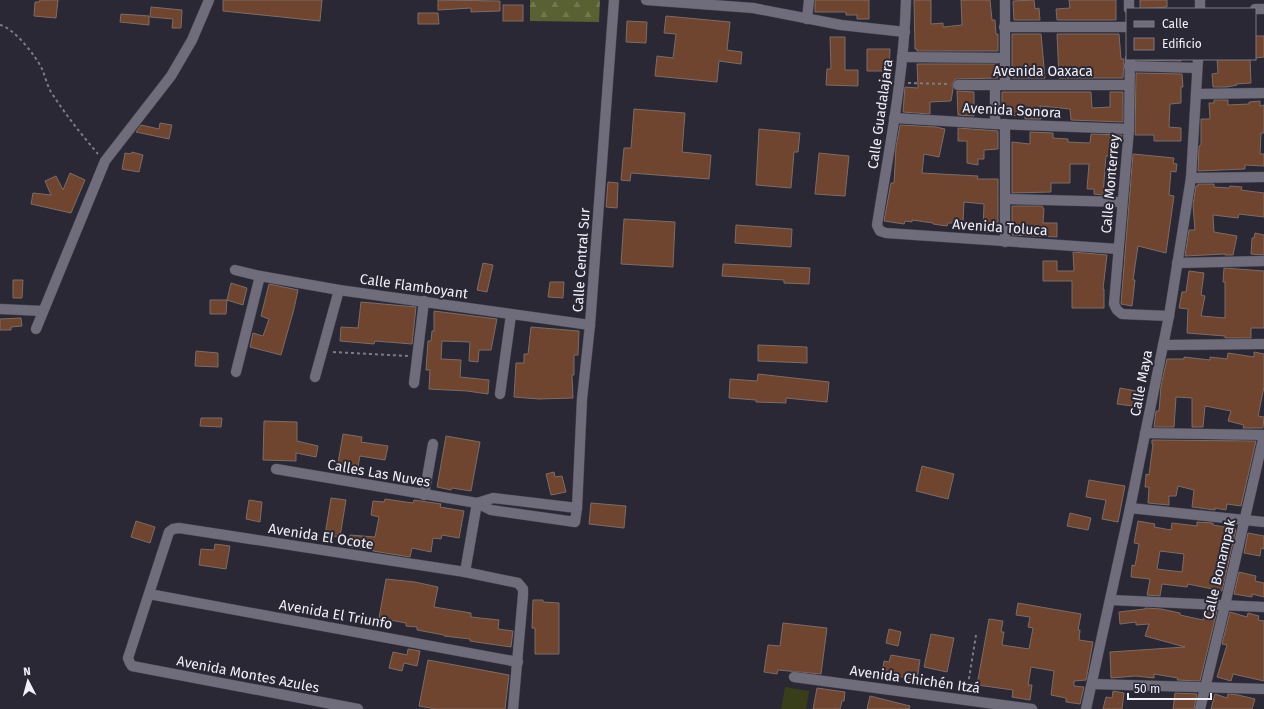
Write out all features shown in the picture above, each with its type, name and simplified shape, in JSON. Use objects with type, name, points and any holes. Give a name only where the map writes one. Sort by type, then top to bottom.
[{"type":"street","points":[[36,329],[105,162],[171,76],[192,40],[209,0]]},
{"type":"street","name":"Calle Central Sur","points":[[575,522],[577,508],[582,399],[590,325],[614,0]]},
{"type":"street","points":[[646,0],[679,1],[753,8],[841,25],[905,32]]},
{"type":"street","points":[[808,18],[809,0]]},
{"type":"street","name":"Calle Guadalajara","points":[[880,231],[877,225],[899,83],[905,32],[906,0]]},
{"type":"street","points":[[1005,0],[1004,58],[1000,85],[1000,124],[1005,199],[1005,242]]},
{"type":"street","points":[[1004,27],[1126,27]]},
{"type":"street","points":[[902,57],[1004,58]]},
{"type":"street","points":[[1130,63],[1197,64]]},
{"type":"street","name":"Calle Monterrey","points":[[1130,63],[1129,129],[1114,304],[1117,310],[1122,314],[1169,316]]},
{"type":"street","name":"Calle Maya","points":[[1086,709],[1111,600],[1169,316],[1191,178],[1197,64]]},
{"type":"street","name":"Avenida Oaxaca","points":[[958,84],[1129,85]]},
{"type":"street","points":[[1196,94],[1264,93]]},
{"type":"street","name":"Avenida Sonora","points":[[894,118],[1129,129]]},
{"type":"street","points":[[1191,178],[1264,177]]},
{"type":"street","points":[[1005,199],[1122,202]]},
{"type":"street","name":"Avenida Toluca","points":[[880,231],[886,233],[1118,249]]},
{"type":"street","points":[[1177,263],[1264,261]]},
{"type":"street","name":"Calle Flamboyant","points":[[235,270],[339,290],[590,325]]},
{"type":"street","points":[[236,372],[260,276]]},
{"type":"street","points":[[315,377],[339,290]]},
{"type":"street","points":[[414,383],[424,301]]},
{"type":"street","points":[[0,309],[43,311]]},
{"type":"street","points":[[500,394],[511,315]]},
{"type":"street","points":[[1162,345],[1264,344]]},
{"type":"street","points":[[1145,433],[1264,435]]},
{"type":"street","name":"Calle Bonampak","points":[[1200,709],[1204,686],[1245,520],[1259,478],[1264,435]]},
{"type":"street","points":[[424,495],[433,444]]},
{"type":"street","name":"Calles Las Nuves","points":[[276,469],[477,503],[491,510],[575,522]]},
{"type":"street","name":"Calles Las Nuves","points":[[477,503],[493,498],[577,508]]},
{"type":"street","points":[[465,572],[477,503]]},
{"type":"street","points":[[1130,508],[1264,522]]},
{"type":"street","name":"Avenida El Ocote","points":[[149,594],[169,532],[173,529],[179,528],[465,572],[518,583],[523,589],[518,662]]},
{"type":"street","name":"Avenida El Triunfo","points":[[149,594],[518,662]]},
{"type":"street","name":"Avenida Montes Azules","points":[[149,594],[128,658],[132,666],[358,709]]},
{"type":"street","points":[[1111,600],[1264,607]]},
{"type":"street","points":[[513,709],[518,662]]},
{"type":"street","name":"Avenida Chichén Itzá","points":[[794,677],[1032,709]]},
{"type":"street","points":[[1092,684],[1204,686],[1264,689]]},
{"type":"path","points":[[0,25],[5,26],[26,46],[41,68],[50,90],[73,124],[105,162]]},
{"type":"path","points":[[899,83],[958,84]]},
{"type":"path","points":[[322,352],[417,357]]},
{"type":"path","points":[[966,700],[976,635]]},
{"type":"green space","points":[[530,0],[600,0],[599,22],[530,21]]},
{"type":"green space","points":[[785,687],[809,691],[806,709],[781,709]]},
{"type":"building","points":[[40,0],[58,0],[56,18],[34,16],[35,2],[39,2]]},
{"type":"building","points":[[223,0],[322,0],[320,21],[223,11]]},
{"type":"building","points":[[438,0],[500,1],[500,11],[471,12],[471,8],[438,10]]},
{"type":"building","points":[[815,0],[869,0],[869,19],[857,19],[857,15],[846,15],[846,12],[815,12]]},
{"type":"building","points":[[914,0],[931,0],[931,24],[943,23],[943,27],[962,25],[961,0],[990,0],[992,20],[995,20],[996,34],[998,34],[998,51],[917,51],[917,49],[915,49]]},
{"type":"building","points":[[1034,0],[1035,9],[1039,8],[1040,20],[1014,20],[1013,1]]},
{"type":"building","points":[[1069,0],[1116,0],[1116,20],[1057,20],[1056,9],[1070,8]]},
{"type":"building","points":[[1140,0],[1167,0],[1167,7],[1140,8]]},
{"type":"building","points":[[503,5],[523,5],[523,21],[503,21]]},
{"type":"building","points":[[151,7],[182,10],[181,28],[172,28],[173,19],[150,17]]},
{"type":"building","points":[[418,13],[438,13],[439,24],[418,24]]},
{"type":"building","points":[[121,14],[149,16],[149,25],[120,22]]},
{"type":"building","points":[[666,16],[730,22],[727,50],[742,52],[741,64],[719,61],[717,82],[655,76],[657,56],[673,58],[676,34],[664,33]]},
{"type":"building","points":[[627,21],[647,22],[646,43],[626,42]]},
{"type":"building","points":[[1012,34],[1041,34],[1045,78],[1012,78]]},
{"type":"building","points":[[1057,34],[1119,34],[1121,59],[1124,59],[1123,78],[1059,78]]},
{"type":"building","points":[[1256,36],[1264,36],[1264,57],[1256,58]]},
{"type":"building","points":[[830,37],[845,37],[845,70],[858,70],[858,86],[826,85],[827,69],[831,69]]},
{"type":"building","points":[[867,49],[890,49],[889,71],[867,71]]},
{"type":"building","points":[[1136,60],[1181,60],[1181,61]]},
{"type":"building","points":[[1217,60],[1250,60],[1251,83],[1236,84],[1237,85],[1227,87],[1213,87],[1212,74],[1218,73]]},
{"type":"building","points":[[917,64],[998,64],[998,78],[955,79],[952,85],[953,89],[951,101],[930,102],[930,114],[903,112],[905,87],[918,88]]},
{"type":"building","points":[[1136,73],[1182,74],[1183,87],[1181,87],[1181,103],[1170,104],[1169,127],[1181,128],[1181,141],[1154,141],[1154,135],[1135,135]]},
{"type":"building","points":[[957,91],[974,92],[974,116],[958,115]]},
{"type":"building","points":[[1002,92],[1091,92],[1092,108],[1110,107],[1110,92],[1123,92],[1123,122],[1071,120],[1070,109],[1040,106],[1041,119],[1025,119],[1025,116],[1002,115]]},
{"type":"building","points":[[1214,100],[1228,100],[1228,105],[1249,104],[1249,102],[1260,101],[1260,106],[1264,105],[1264,133],[1261,133],[1260,154],[1264,154],[1264,166],[1245,165],[1245,169],[1198,171],[1199,146],[1201,145],[1201,119],[1210,119],[1209,103],[1214,103]]},
{"type":"building","points":[[634,109],[685,113],[682,152],[711,155],[709,179],[631,173],[630,181],[621,180],[624,148],[631,148]]},
{"type":"building","points":[[160,123],[172,125],[169,139],[136,132],[141,125],[159,129]]},
{"type":"building","points":[[900,125],[945,129],[939,157],[924,154],[922,173],[978,176],[977,179],[998,179],[998,232],[983,232],[984,204],[964,202],[963,223],[948,223],[947,226],[912,220],[912,222],[905,221],[904,224],[884,221],[891,183],[894,183],[896,147]]},
{"type":"building","points":[[958,128],[998,131],[998,149],[984,150],[984,159],[978,159],[978,165],[967,163],[967,141],[958,141]]},
{"type":"building","points":[[759,129],[800,133],[798,152],[794,152],[791,188],[756,185]]},
{"type":"building","points":[[1030,132],[1053,133],[1053,138],[1068,139],[1068,142],[1090,143],[1091,134],[1122,135],[1121,141],[1112,141],[1112,156],[1106,156],[1103,195],[1094,194],[1094,189],[1087,189],[1089,164],[1070,164],[1070,183],[1051,183],[1051,192],[1012,193],[1012,142],[1030,144]]},
{"type":"building","points":[[132,152],[143,155],[139,172],[122,169],[125,153],[131,154]]},
{"type":"building","points":[[819,153],[849,156],[845,196],[815,194]]},
{"type":"building","points":[[1133,154],[1174,158],[1173,163],[1177,164],[1176,172],[1171,171],[1169,195],[1174,196],[1166,253],[1138,246],[1133,280],[1135,280],[1132,306],[1121,304]]},
{"type":"building","points":[[70,173],[85,180],[71,213],[31,204],[33,193],[51,195],[45,181],[56,176],[63,190]]},
{"type":"building","points":[[608,182],[618,183],[617,208],[606,207]]},
{"type":"building","points":[[1198,184],[1214,184],[1214,187],[1242,187],[1241,190],[1264,193],[1264,217],[1239,214],[1238,218],[1213,215],[1214,232],[1237,236],[1233,255],[1185,256],[1189,230],[1195,230],[1193,205],[1196,186],[1198,186]]},
{"type":"building","points":[[1012,206],[1042,206],[1044,209],[1043,223],[1057,223],[1057,237],[1012,235]]},
{"type":"building","points":[[624,219],[675,222],[673,267],[621,264]]},
{"type":"building","points":[[736,225],[792,229],[791,247],[735,243]]},
{"type":"building","points":[[1255,233],[1264,235],[1264,255],[1251,254],[1252,238],[1254,238]]},
{"type":"building","points":[[1073,252],[1107,255],[1103,289],[1104,308],[1072,308],[1072,281],[1043,281],[1043,261],[1057,261],[1057,271],[1074,271]]},
{"type":"building","points":[[483,263],[493,265],[487,292],[477,290]]},
{"type":"building","points":[[723,264],[810,268],[809,284],[784,283],[784,280],[722,276]]},
{"type":"building","points":[[1224,268],[1264,271],[1264,328],[1251,328],[1251,338],[1225,338],[1225,336],[1187,333],[1188,309],[1179,308],[1182,292],[1186,292],[1189,271],[1204,273],[1201,295],[1205,296],[1201,316],[1225,318],[1225,282],[1223,282]]},
{"type":"building","points":[[13,280],[23,280],[22,298],[13,298]]},
{"type":"building","points":[[550,282],[564,282],[563,298],[548,297]]},
{"type":"building","points":[[231,283],[247,288],[243,305],[227,300]]},
{"type":"building","points":[[269,284],[298,290],[281,355],[250,347],[253,333],[263,336],[269,319],[261,316]]},
{"type":"building","points":[[210,300],[227,300],[226,314],[210,314]]},
{"type":"building","points":[[361,302],[416,307],[412,344],[375,341],[374,344],[340,341],[341,327],[358,328]]},
{"type":"building","points":[[434,311],[497,319],[491,350],[479,350],[478,362],[469,361],[470,342],[442,341],[441,359],[461,360],[460,377],[489,380],[488,394],[467,391],[429,389],[430,370],[426,370],[428,341],[431,341],[432,331],[434,331]]},
{"type":"building","points":[[21,318],[22,326],[11,327],[11,330],[0,330],[0,319]]},
{"type":"building","points":[[531,327],[579,331],[578,355],[574,355],[574,375],[572,375],[573,398],[539,399],[514,397],[516,363],[524,363],[524,354],[528,354]]},
{"type":"building","points":[[758,345],[807,347],[807,363],[758,361]]},
{"type":"building","points":[[196,351],[218,353],[218,367],[195,366]]},
{"type":"building","points":[[1254,352],[1264,354],[1264,387],[1258,416],[1264,417],[1263,428],[1243,428],[1244,425],[1228,421],[1231,411],[1205,406],[1203,427],[1192,427],[1192,398],[1176,397],[1174,427],[1154,427],[1156,411],[1159,411],[1161,386],[1167,359],[1184,359],[1184,357],[1210,360],[1210,357],[1227,359],[1228,353],[1254,357]]},
{"type":"building","points":[[758,374],[829,382],[827,402],[786,398],[786,403],[756,402],[756,400],[729,398],[730,379],[757,381]]},
{"type":"building","points":[[1120,388],[1142,392],[1140,407],[1117,404]]},
{"type":"building","points":[[201,418],[222,418],[221,427],[200,426]]},
{"type":"building","points":[[264,421],[297,422],[297,441],[318,446],[316,457],[296,453],[296,461],[263,460]]},
{"type":"building","points":[[343,434],[362,437],[361,442],[388,446],[385,460],[360,456],[358,466],[338,463]]},
{"type":"building","points":[[446,436],[480,442],[471,491],[452,488],[451,490],[437,487]]},
{"type":"building","points":[[1152,440],[1256,441],[1241,506],[1227,504],[1226,510],[1192,507],[1194,490],[1178,486],[1176,496],[1169,496],[1169,505],[1148,503],[1149,487],[1145,487],[1146,474],[1149,475],[1153,444]]},
{"type":"building","points":[[922,466],[954,474],[948,499],[916,491]]},
{"type":"building","points":[[554,472],[555,477],[562,476],[566,492],[551,495],[546,474]]},
{"type":"building","points":[[1089,480],[1125,486],[1118,522],[1102,519],[1106,500],[1086,497]]},
{"type":"building","points":[[331,498],[346,500],[340,537],[325,535]]},
{"type":"building","points":[[385,499],[413,503],[414,500],[441,504],[440,507],[464,511],[459,538],[442,535],[441,539],[433,538],[431,552],[412,548],[410,557],[373,551],[373,549],[349,547],[350,535],[375,537],[379,517],[371,515],[373,501],[384,502]]},
{"type":"building","points":[[249,500],[262,502],[260,522],[246,519]]},
{"type":"building","points":[[591,503],[626,506],[624,528],[589,524]]},
{"type":"building","points":[[1070,513],[1091,518],[1088,530],[1067,526]]},
{"type":"building","points":[[136,521],[155,527],[150,543],[131,537]]},
{"type":"building","points":[[1138,521],[1155,524],[1154,527],[1171,530],[1172,523],[1197,526],[1197,522],[1213,523],[1213,525],[1236,529],[1222,591],[1188,584],[1187,587],[1162,584],[1160,596],[1147,595],[1150,579],[1131,577],[1132,565],[1135,566],[1139,544],[1134,543]],"holes":[[[1160,551],[1184,554],[1182,572],[1157,569]]]},
{"type":"building","points":[[1248,533],[1264,536],[1264,549],[1261,548],[1260,556],[1244,553]]},
{"type":"building","points":[[215,544],[230,546],[226,569],[199,565],[201,549],[214,550]]},
{"type":"building","points":[[1239,572],[1256,576],[1255,581],[1264,583],[1264,597],[1252,594],[1252,597],[1234,594]]},
{"type":"building","points":[[386,579],[415,582],[438,587],[434,607],[471,613],[471,617],[499,620],[498,629],[513,631],[511,647],[470,641],[470,639],[444,636],[417,630],[417,627],[406,626],[406,623],[379,618]]},
{"type":"building","points":[[533,600],[559,603],[559,654],[535,654],[535,628],[532,628]]},
{"type":"building","points":[[1018,603],[1081,614],[1078,630],[1080,630],[1079,640],[1093,642],[1086,680],[1074,681],[1074,686],[1084,687],[1080,704],[1066,702],[1066,698],[1051,695],[1054,671],[1031,667],[1028,685],[1032,685],[1030,700],[1012,697],[1013,690],[977,685],[989,619],[1003,621],[1001,632],[1004,632],[1002,645],[1029,649],[1033,628],[1028,627],[1030,617],[1016,615]]},
{"type":"building","points":[[1145,608],[1161,609],[1203,620],[1205,611],[1217,611],[1200,681],[1177,680],[1178,678],[1154,674],[1154,678],[1136,676],[1111,678],[1110,652],[1185,647],[1145,636],[1149,624],[1136,625],[1136,622],[1120,624],[1119,612]]},
{"type":"building","points":[[1230,612],[1247,617],[1248,613],[1259,616],[1258,620],[1264,621],[1264,681],[1233,674],[1231,681],[1217,677],[1227,645],[1222,644]]},
{"type":"building","points":[[783,623],[827,628],[821,674],[778,670],[777,674],[764,672],[768,645],[780,646]]},
{"type":"building","points":[[889,629],[901,632],[898,646],[886,643]]},
{"type":"building","points":[[931,634],[954,638],[947,672],[924,667]]},
{"type":"building","points":[[408,649],[420,651],[417,666],[404,663],[402,671],[389,668],[393,652],[407,655]]},
{"type":"building","points":[[891,655],[920,660],[917,680],[882,673],[884,661],[889,662]]},
{"type":"building","points":[[428,660],[509,675],[505,709],[436,709],[419,706]]},
{"type":"building","points":[[817,688],[845,692],[844,701],[842,701],[840,709],[813,709]]},
{"type":"building","points":[[1113,691],[1124,693],[1122,709],[1103,709],[1106,697],[1112,698]]},
{"type":"building","points":[[1175,693],[1197,694],[1194,709],[1173,709]]},
{"type":"building","points":[[1215,694],[1227,698],[1228,694],[1255,699],[1252,709],[1211,709]]},
{"type":"building","points":[[870,696],[910,706],[909,709],[867,709]]}]
